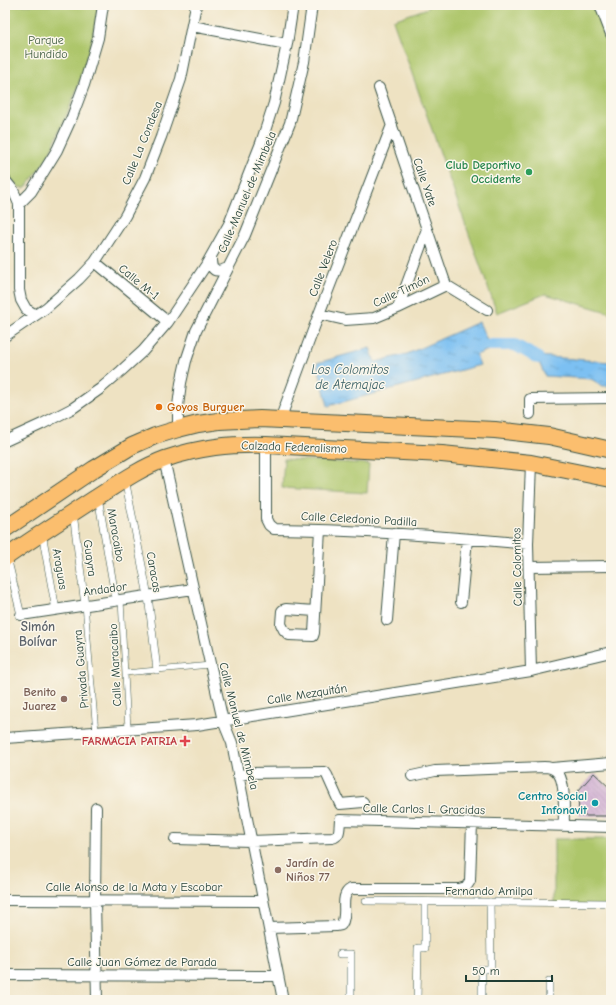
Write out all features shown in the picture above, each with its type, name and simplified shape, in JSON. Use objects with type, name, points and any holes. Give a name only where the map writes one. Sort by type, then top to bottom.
[{"type":"main road","points":[[5,529],[112,457],[141,442],[178,429],[218,421],[260,419],[495,430],[549,436],[611,450]]},
{"type":"main road","name":"Calzada Federalismo","points":[[6,557],[112,486],[147,466],[164,459],[195,450],[212,447],[243,444],[442,454],[531,463],[611,479]]},
{"type":"street","points":[[19,204],[31,192],[57,150],[72,117],[84,85],[98,38],[103,5]]},
{"type":"street","name":"Calle La Condesa","points":[[5,336],[46,308],[79,279],[94,262],[125,216],[145,178],[161,137],[180,79],[196,5]]},
{"type":"street","name":"Calle Manuel de Mimbela","points":[[5,441],[73,408],[100,389],[142,351],[168,322],[200,274],[229,224],[261,144],[274,103],[287,44],[293,5]]},
{"type":"street","name":"Calle Manuel de Mimbela","points":[[178,429],[178,406],[181,383],[186,361],[196,331],[245,235],[290,123],[304,62],[312,5]]},
{"type":"street","points":[[604,7],[611,34]]},
{"type":"street","points":[[192,26],[287,44]]},
{"type":"street","name":"Calle Yate","points":[[379,88],[446,285]]},
{"type":"street","name":"Calle Velero","points":[[280,420],[392,125]]},
{"type":"street","points":[[5,180],[13,190],[19,204],[19,290],[21,300],[26,309],[36,315]]},
{"type":"street","points":[[398,308],[427,229]]},
{"type":"street","points":[[211,257],[211,264],[214,270],[228,268]]},
{"type":"street","name":"Calle M-1","points":[[94,262],[168,322]]},
{"type":"street","points":[[200,274],[212,275],[216,282],[217,289]]},
{"type":"street","name":"Calle Timón","points":[[319,314],[345,320],[374,318],[446,285],[487,310]]},
{"type":"street","points":[[530,414],[530,399],[611,398]]},
{"type":"street","name":"Calle Celedonio Padilla","points":[[266,445],[266,519],[269,525],[274,528],[394,533],[528,544]]},
{"type":"street","name":"Calle Manuel de Mimbela","points":[[164,459],[223,721],[232,743],[282,1000]]},
{"type":"street","name":"Calle Colomitos","points":[[531,463],[528,544],[531,671]]},
{"type":"street","name":"Caracas","points":[[125,479],[148,596],[156,670]]},
{"type":"street","name":"Maracaibo","points":[[98,496],[119,600]]},
{"type":"street","name":"Guayra","points":[[73,513],[85,605]]},
{"type":"street","points":[[315,611],[320,530]]},
{"type":"street","name":"Araguas","points":[[42,532],[56,610]]},
{"type":"street","points":[[387,620],[394,533]]},
{"type":"street","points":[[461,602],[467,538]]},
{"type":"street","points":[[6,557],[21,615]]},
{"type":"street","points":[[529,568],[611,566]]},
{"type":"street","name":"Andador","points":[[21,615],[193,589]]},
{"type":"street","name":"Calle Mezquitán","points":[[5,738],[197,725],[531,671],[611,652]]},
{"type":"street","points":[[412,776],[435,772],[544,767],[552,768],[611,763]]},
{"type":"street","points":[[552,768],[561,777],[563,784],[564,826]]},
{"type":"street","points":[[238,776],[249,773],[325,772],[340,804],[363,802]]},
{"type":"street","points":[[96,808],[95,900],[97,1000]]},
{"type":"street","name":"Calle Carlos L. Gracidas","points":[[251,841],[332,838],[339,834],[340,820],[611,827]]},
{"type":"street","points":[[269,928],[341,925],[344,920],[344,895],[346,892],[351,890],[466,887],[470,881],[472,823]]},
{"type":"street","points":[[175,839],[251,841]]},
{"type":"street","name":"Calle Alonso de la Mota y Escobar","points":[[5,900],[263,901]]},
{"type":"street","name":"Fernando Amilpa","points":[[366,901],[611,903]]},
{"type":"street","points":[[417,1000],[418,948],[424,948],[425,902]]},
{"type":"street","points":[[482,1000],[482,969],[491,969],[490,902]]},
{"type":"street","points":[[340,954],[351,954],[352,1000]]},
{"type":"street","name":"Calle Juan Gómez de Parada","points":[[5,975],[278,976]]},
{"type":"street","points":[[549,982],[549,1000]]},
{"type":"lane","name":"Calle Maracaibo","points":[[119,600],[128,729]]},
{"type":"lane","name":"Privada Guayra","points":[[85,605],[96,732]]},
{"type":"lane","points":[[125,673],[210,665]]},
{"type":"green space","name":"Parque Hundido","points":[[18,5],[99,5],[91,43],[76,92],[47,158],[24,188],[19,187],[5,173],[5,8]]},
{"type":"green space","name":"Club Deportivo Occidente","points":[[428,5],[595,5],[611,50],[611,313],[545,294],[497,313],[393,20],[428,8]]},
{"type":"green space","points":[[284,459],[369,464],[367,493],[282,488]]},
{"type":"green space","points":[[554,839],[611,839],[611,906],[554,905]]},
{"type":"water","name":"Los Colomitos de Atemajac","points":[[479,322],[491,349],[476,355],[480,365],[328,406],[317,363],[370,348],[375,362],[407,354]]},
{"type":"water","points":[[538,356],[610,362],[610,386],[603,386],[591,379],[545,376],[538,360]]},
{"type":"building","name":"Centro Social Infonavit","points":[[594,773],[611,789],[611,816],[579,816],[578,791]]},
{"type":"waterway","points":[[489,345],[515,345],[538,358]]},
{"type":"place","name":"Club Deportivo Occidente","points":[[529,172]]},
{"type":"place","name":"Goyos Burguer","points":[[159,407]]},
{"type":"place","name":"Benito Juarez","points":[[64,699]]},
{"type":"place","name":"FARMACIA PATRIA","points":[[185,741]]},
{"type":"place","name":"Centro Social Infonavit","points":[[595,803]]},
{"type":"place","name":"Jardín de Niños 77","points":[[278,870]]},
{"type":"district","name":"Simón Bolívar","points":[[38,634]]}]
